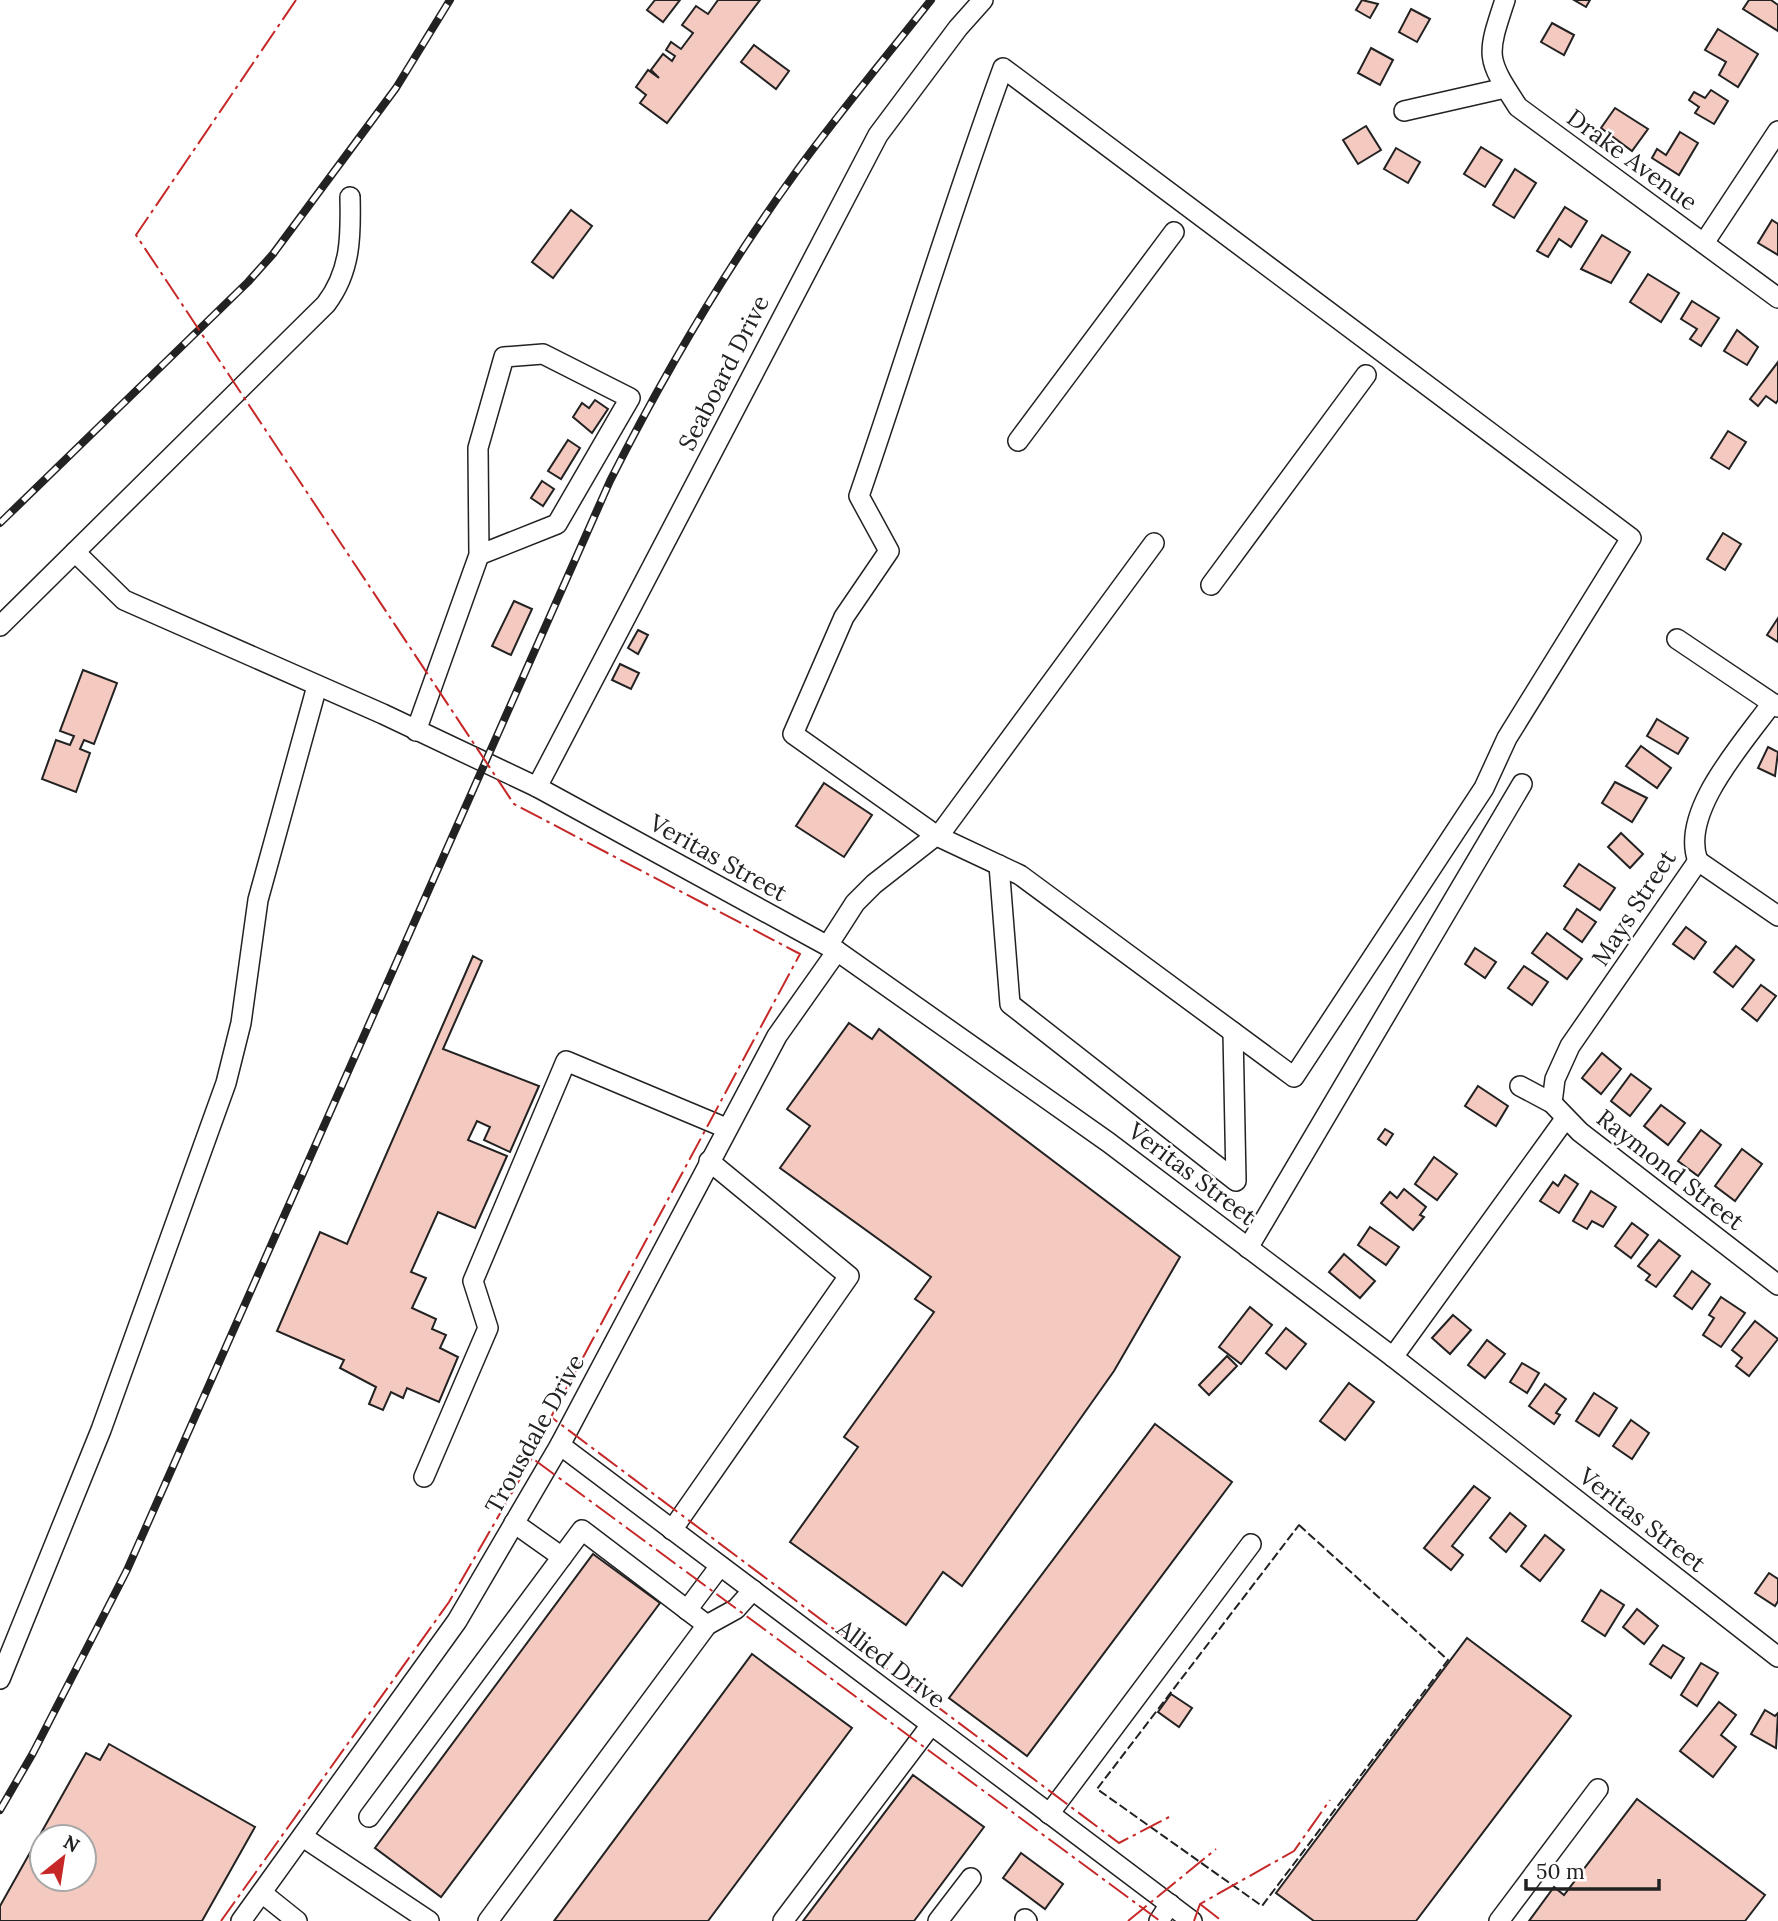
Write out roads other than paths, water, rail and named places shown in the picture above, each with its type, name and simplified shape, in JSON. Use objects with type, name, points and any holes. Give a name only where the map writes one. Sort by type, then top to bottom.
[{"type":"street","name":"Seaboard Drive","points":[[537,787],[878,135],[958,28],[983,0]]},
{"type":"street","name":"Drake Avenue","points":[[1505,0],[1492,39],[1492,68],[1518,107],[1778,298]]},
{"type":"street","points":[[1003,68],[1631,538],[1507,738],[1484,788],[1294,1077],[1020,875],[937,836],[793,734],[844,617],[889,551],[859,496],[907,359],[947,225],[1003,68]]},
{"type":"street","points":[[1404,111],[1506,88]]},
{"type":"street","points":[[1704,243],[1778,131]]},
{"type":"street","points":[[0,626],[335,292],[351,247],[350,197]]},
{"type":"street","points":[[1018,441],[1174,232]]},
{"type":"street","points":[[416,731],[479,555],[478,448],[504,357],[543,354],[630,398],[556,524],[479,555]]},
{"type":"street","points":[[1211,585],[1366,375]]},
{"type":"street","name":"Trousdale Drive","points":[[241,1921],[457,1621],[560,1445],[776,1036],[832,948],[856,903],[874,884],[937,836],[1154,543]]},
{"type":"street","name":"Veritas Street","points":[[75,552],[124,600],[537,787],[832,948],[1108,1142],[1394,1357],[1778,1657]]},
{"type":"street","points":[[1677,639],[1775,705]]},
{"type":"street","points":[[0,1679],[101,1430],[226,1083],[241,1023],[258,900],[317,686]]},
{"type":"street","name":"Mays Street","points":[[1394,1357],[1559,1111],[1555,1079],[1570,1046],[1698,861],[1694,839],[1707,798],[1775,705]]},
{"type":"street","points":[[1248,1248],[1522,783]]},
{"type":"street","points":[[1698,861],[1778,916]]},
{"type":"street","points":[[999,865],[1010,1004],[1236,1181],[1233,1032]]},
{"type":"street","points":[[424,1477],[488,1328],[473,1281],[566,1061],[726,1128]]},
{"type":"street","name":"Raymond Street","points":[[1520,1086],[1559,1111],[1778,1285]]},
{"type":"street","points":[[672,1530],[849,1276],[709,1161]]},
{"type":"street","name":"Allied Drive","points":[[560,1445],[1192,1921]]},
{"type":"street","points":[[514,1523],[562,1557]]},
{"type":"street","points":[[369,1817],[582,1530],[707,1625]]},
{"type":"street","points":[[1049,1814],[1251,1544]]},
{"type":"street","points":[[687,1611],[720,1566]]},
{"type":"street","points":[[488,1921],[707,1625],[736,1609],[753,1590]]},
{"type":"street","points":[[783,1921],[931,1725]]},
{"type":"street","points":[[1499,1921],[1598,1788]]},
{"type":"street","points":[[303,1836],[429,1921]]},
{"type":"street","points":[[938,1921],[971,1878]]},
{"type":"street","points":[[262,1893],[297,1921]]},
{"type":"street","points":[[1158,1921],[1170,1905]]},
{"type":"railway","points":[[0,523],[248,282],[273,254],[396,88],[450,0]]},
{"type":"railway","points":[[0,1810],[33,1753],[127,1570],[610,481],[674,362],[770,209],[812,150],[931,0]]}]
